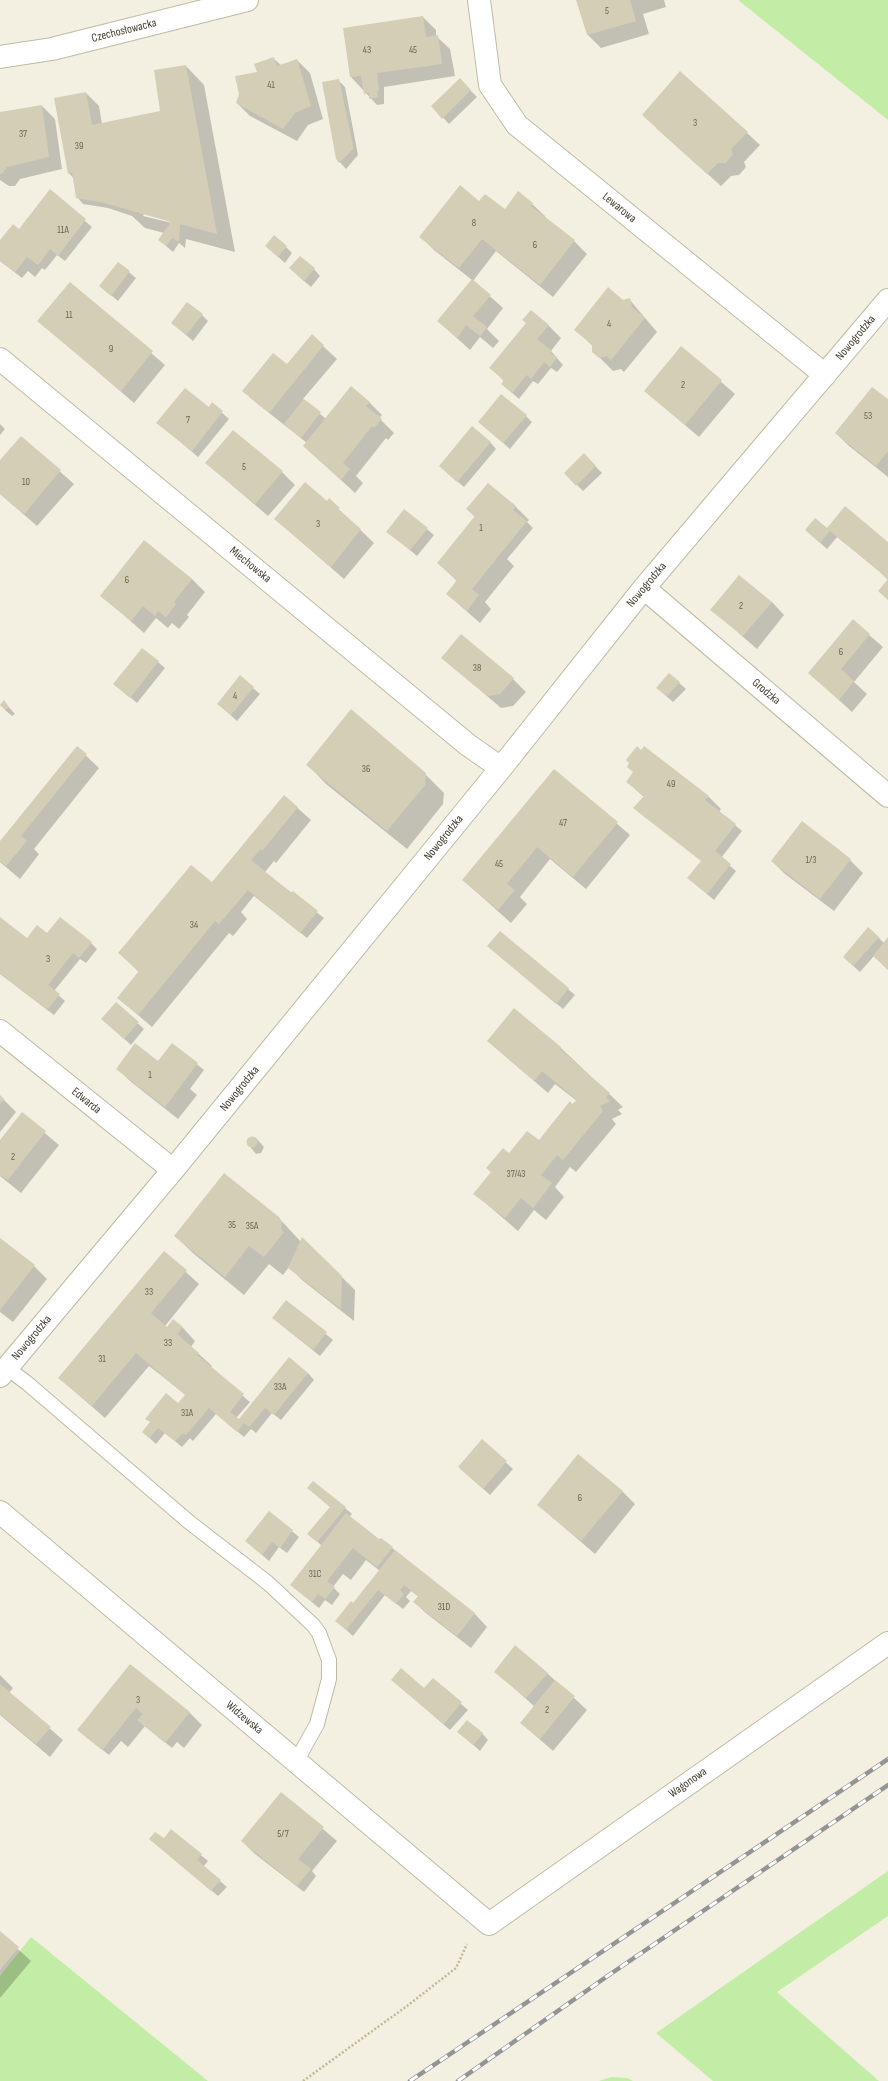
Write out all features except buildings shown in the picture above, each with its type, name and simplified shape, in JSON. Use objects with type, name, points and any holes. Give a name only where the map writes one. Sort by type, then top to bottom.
[{"type":"street","name":"Czechosłowacka","points":[[0,57],[52,49],[247,0]]},
{"type":"street","name":"Lewarowa","points":[[479,0],[490,86],[517,125],[825,375]]},
{"type":"street","name":"Nowogrodzka","points":[[3,1372],[174,1170],[644,588],[888,300]]},
{"type":"street","name":"Miechowska","points":[[0,359],[468,745],[500,768]]},
{"type":"street","name":"Grodzka","points":[[644,588],[888,796]]},
{"type":"street","name":"Edwarda","points":[[0,1031],[174,1170]]},
{"type":"street","name":"Widzewska","points":[[0,1512],[489,1924]]},
{"type":"street","name":"Wagonowa","points":[[489,1924],[888,1643]]},
{"type":"lane","points":[[3,1372],[33,1388],[188,1522],[268,1583],[313,1625],[319,1633],[329,1660],[329,1679],[317,1724],[296,1762]]},
{"type":"path","points":[[303,2081],[407,2006],[456,1968],[470,1937],[489,1924]]},
{"type":"green space","points":[[738,0],[888,0],[888,120]]},
{"type":"green space","points":[[888,1871],[888,1916],[777,1992],[879,2081],[713,2081],[656,2033]]},
{"type":"green space","points":[[31,1937],[208,2081],[0,2081],[0,1976]]},
{"type":"green space","points":[[611,2077],[627,2078],[633,2081],[599,2081]]},
{"type":"railway","points":[[410,2081],[888,1759]]},
{"type":"railway","points":[[458,2081],[609,1975],[888,1785]]}]
